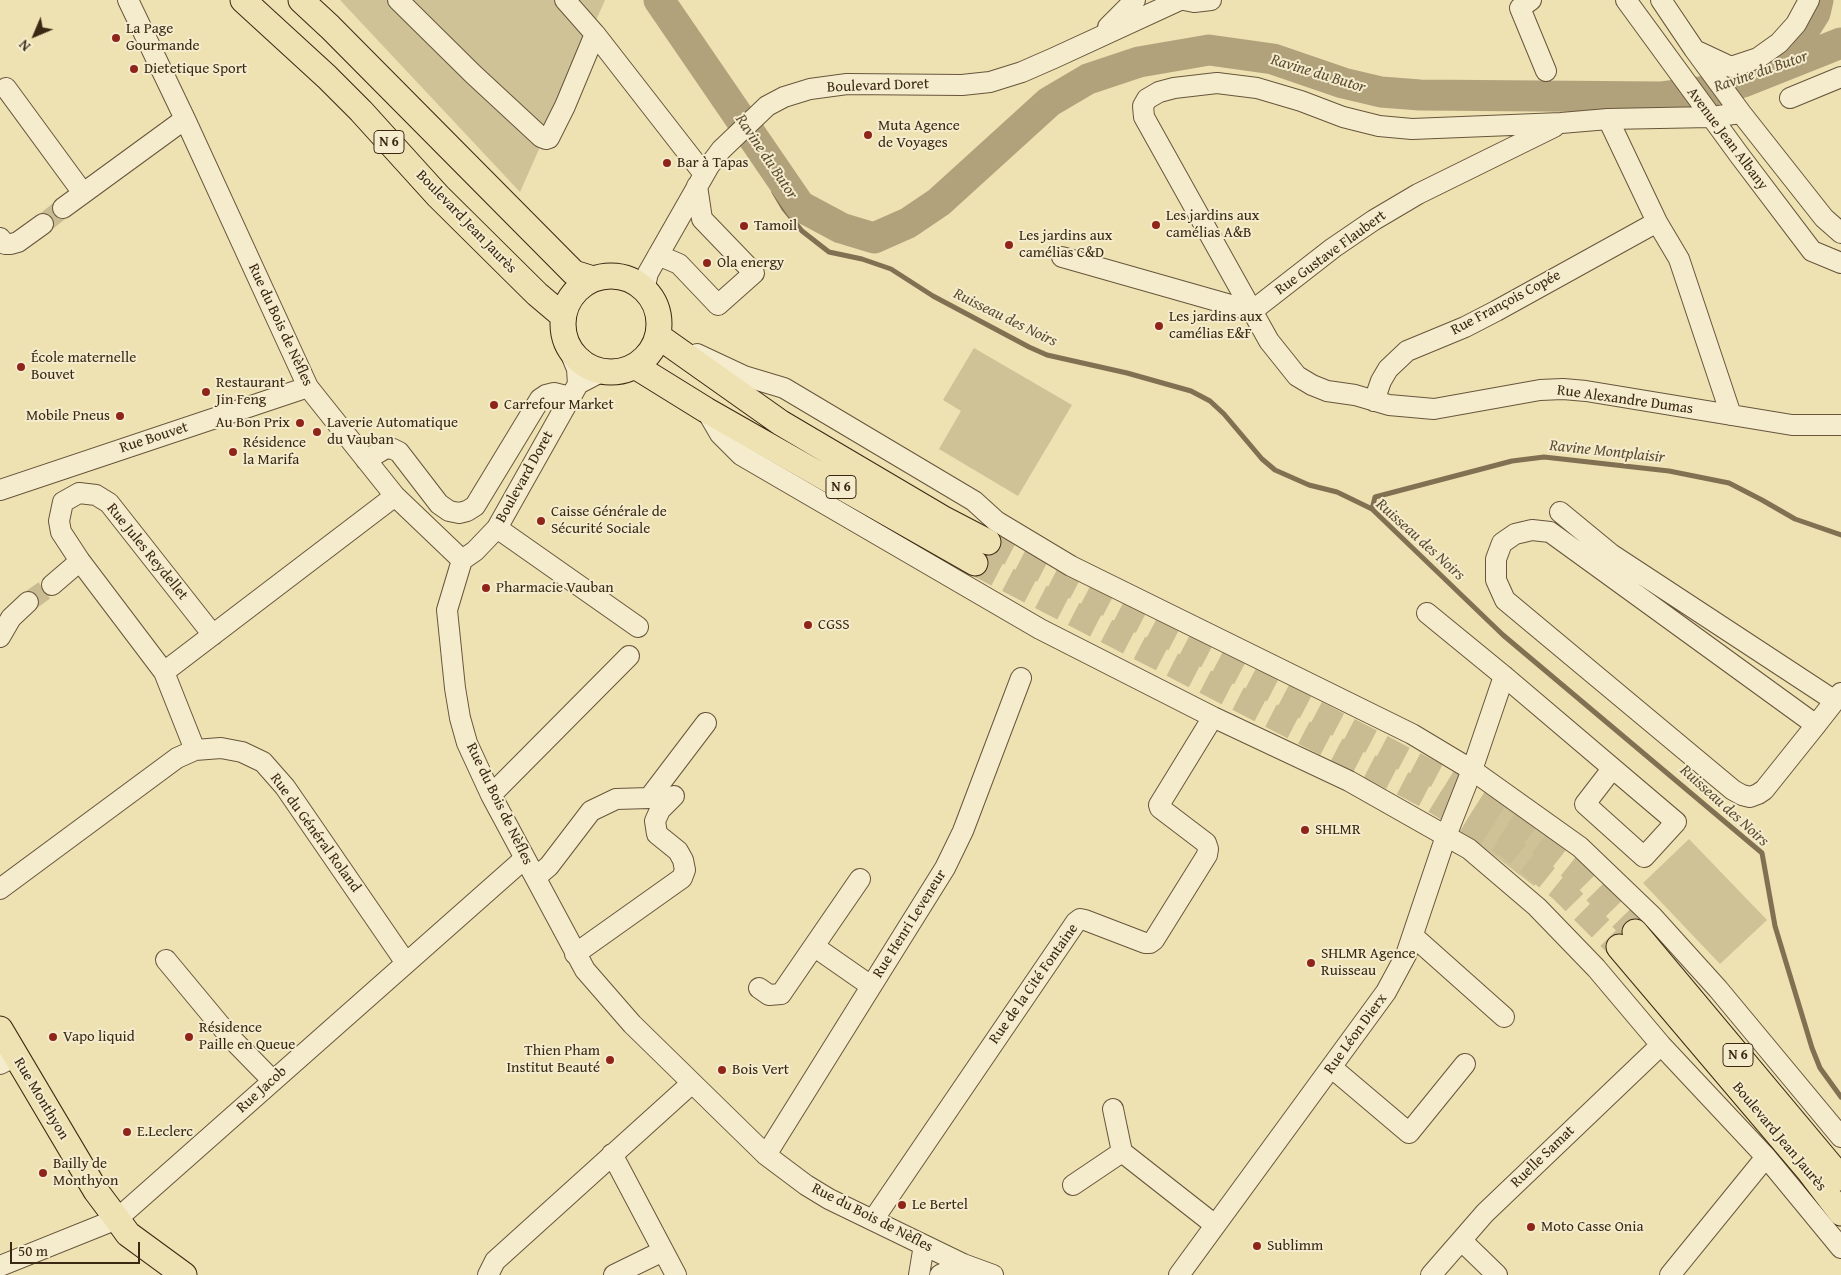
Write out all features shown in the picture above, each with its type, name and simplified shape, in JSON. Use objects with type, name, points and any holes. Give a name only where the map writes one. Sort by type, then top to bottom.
[{"type":"main road","name":"Boulevard Jean Jaurès","points":[[243,0],[327,76],[438,196],[537,294],[563,316]]},
{"type":"main road","name":"N 6","points":[[301,0],[574,273],[593,279],[622,277],[640,281]]},
{"type":"main road","points":[[593,279],[572,295],[563,316],[563,330],[568,347],[587,366],[601,372],[620,372],[635,366],[652,350],[658,336],[659,322],[656,306],[640,281]]},
{"type":"main road","name":"N 6","points":[[658,336],[781,423],[942,518],[988,542]]},
{"type":"main road","name":"N 6","points":[[635,366],[706,410],[975,563]]},
{"type":"main road","name":"Boulevard Jean Jaurès","points":[[1841,1178],[1627,939],[1841,1213]]},
{"type":"main road","name":"Rue Monthyon","points":[[0,1029],[8,1060],[42,1085],[103,1186],[117,1220],[135,1239],[184,1275]]},
{"type":"street","name":"Rue du Bois de Nèfles","points":[[128,0],[308,387],[395,496],[462,560],[447,610],[455,688],[460,718],[467,743],[491,795],[585,970],[632,1024],[692,1083],[766,1154],[806,1185],[828,1198],[963,1264],[993,1275]]},
{"type":"street","points":[[398,0],[472,74],[541,137],[546,139],[549,138],[565,106],[595,34]]},
{"type":"street","points":[[565,0],[595,34],[701,180],[702,219],[754,273],[718,305],[679,264],[658,255]]},
{"type":"street","name":"Boulevard Doret","points":[[1100,36],[1135,0]]},
{"type":"street","name":"Boulevard Doret","points":[[640,281],[658,255],[701,180],[721,150],[767,106],[784,96],[810,89],[847,84],[962,85],[990,82],[1030,68],[1180,0]]},
{"type":"street","points":[[1184,0],[1194,2],[1211,0]]},
{"type":"street","name":"Avenue Jean Albany","points":[[1626,0],[1708,114],[1812,251],[1841,263]]},
{"type":"street","name":"Avenue Jean Albany","points":[[1661,0],[1738,109],[1824,218],[1841,232]]},
{"type":"street","points":[[1694,49],[1731,67],[1758,58],[1779,43],[1796,24],[1809,0]]},
{"type":"street","points":[[1522,3],[1546,71]]},
{"type":"street","points":[[1790,98],[1841,77]]},
{"type":"street","name":"Rue Gustave Flaubert","points":[[1144,117],[1143,106],[1147,99],[1159,92],[1174,88],[1217,84],[1257,88],[1301,101],[1343,117],[1379,126],[1412,128],[1561,124],[1708,114],[1738,109]]},
{"type":"street","points":[[6,88],[83,194]]},
{"type":"street","name":"Rue Alexandre Dumas","points":[[1144,117],[1269,341],[1298,376],[1312,385],[1327,391],[1355,395],[1389,405],[1434,409],[1540,390],[1563,389],[1792,425],[1841,425]]},
{"type":"street","points":[[63,208],[185,119]]},
{"type":"street","points":[[1608,120],[1657,222],[1679,259],[1731,415]]},
{"type":"street","name":"Rue Gustave Flaubert","points":[[1252,311],[1333,248],[1381,216],[1418,194],[1561,124]]},
{"type":"street","name":"Rue François Copée","points":[[1374,401],[1381,381],[1388,369],[1407,351],[1465,327],[1657,222]]},
{"type":"street","points":[[0,238],[5,244],[18,242],[43,224]]},
{"type":"street","points":[[1062,257],[1252,311]]},
{"type":"street","points":[[658,336],[744,376],[784,388],[974,501],[996,521],[1071,566],[1412,734],[1472,770],[1580,847],[1652,916],[1718,989],[1841,1137]]},
{"type":"street","points":[[568,347],[577,369],[574,391]]},
{"type":"street","points":[[366,460],[386,448],[399,452],[439,504],[449,511],[459,513],[467,511],[474,506],[540,399],[554,393],[574,391],[601,372]]},
{"type":"street","name":"Rue Bouvet","points":[[0,490],[55,470],[308,387]]},
{"type":"street","name":"Boulevard Doret","points":[[462,560],[476,552],[497,528],[574,391]]},
{"type":"street","points":[[706,410],[720,434],[741,455],[1040,629],[1214,717],[1349,781],[1469,849],[1537,907],[1596,968],[1661,1045],[1766,1157],[1841,1248]]},
{"type":"street","points":[[55,470],[63,502],[60,532],[164,672],[195,750]]},
{"type":"street","name":"Rue Jules Reydellet","points":[[63,502],[80,494],[96,495],[109,503],[213,635]]},
{"type":"street","points":[[164,672],[395,496]]},
{"type":"street","points":[[1560,512],[1611,554],[1838,697],[1816,725],[1764,790],[1750,797],[1733,790],[1505,600],[1496,580],[1496,559],[1502,543],[1515,534],[1532,530],[1550,532],[1816,725]]},
{"type":"street","points":[[497,528],[638,627]]},
{"type":"street","points":[[52,585],[80,561]]},
{"type":"street","points":[[0,637],[11,618],[28,602]]},
{"type":"street","points":[[1427,613],[1676,822],[1644,857],[1585,804],[1612,769]]},
{"type":"street","points":[[491,795],[629,656]]},
{"type":"street","name":"Rue Léon Dierx","points":[[1180,1275],[1386,992],[1406,956],[1446,836],[1472,770],[1504,676]]},
{"type":"street","name":"Rue Henri Leveneur","points":[[766,1154],[945,868],[963,831],[1021,678]]},
{"type":"street","name":"Rue de la Cité Fontaine","points":[[873,1220],[1076,922],[1080,919],[1085,920],[1145,943],[1150,943],[1154,940],[1207,855],[1208,849],[1206,843],[1160,808],[1159,805],[1214,717]]},
{"type":"street","points":[[536,877],[549,866],[591,811],[616,799],[649,798],[706,723]]},
{"type":"street","name":"Rue du Général Roland","points":[[0,889],[177,758],[195,750],[221,748],[242,752],[263,762],[285,787],[406,963]]},
{"type":"street","points":[[575,954],[682,878],[685,870],[683,860],[678,851],[657,834],[655,821],[660,810],[674,796]]},
{"type":"street","name":"Rue Jacob","points":[[0,1266],[117,1220],[524,858]]},
{"type":"street","points":[[760,988],[769,995],[781,994],[860,879]]},
{"type":"street","points":[[1413,936],[1504,1017]]},
{"type":"street","points":[[815,947],[871,986]]},
{"type":"street","points":[[166,960],[230,1037],[273,1081]]},
{"type":"street","name":"Ruelle Samat","points":[[1431,1275],[1485,1213],[1661,1045]]},
{"type":"street","points":[[1332,1067],[1409,1133],[1464,1064]]},
{"type":"street","points":[[488,1275],[494,1261],[692,1083]]},
{"type":"street","points":[[1114,1109],[1122,1152],[1215,1225]]},
{"type":"street","points":[[1073,1185],[1122,1152]]},
{"type":"street","points":[[612,1154],[676,1275]]},
{"type":"street","points":[[1670,1275],[1766,1157]]},
{"type":"street","points":[[1462,1241],[1497,1275]]},
{"type":"street","points":[[918,1275],[924,1245]]},
{"type":"street","points":[[614,1275],[663,1251]]},
{"type":"street","points":[[940,1275],[963,1264]]},
{"type":"shaded area","points":[[340,0],[605,0],[520,192]]},
{"type":"shaded area","points":[[974,348],[1072,405],[1018,496],[939,449],[961,411],[943,400]]},
{"type":"shaded area","points":[[1499,800],[1563,849],[1534,886],[1470,837]]},
{"type":"shaded area","points":[[1689,839],[1767,920],[1720,964],[1643,883]]},
{"type":"waterway","name":"Ravine du Butor","points":[[659,0],[800,206],[841,228],[874,238],[908,223],[939,202],[1049,102],[1088,79],[1139,62],[1209,50],[1273,59],[1343,83],[1381,92],[1420,95],[1660,97],[1714,90],[1743,82],[1841,43]]},
{"type":"waterway","points":[[1771,66],[1787,57],[1815,13],[1818,0]]},
{"type":"waterway","name":"Ruisseau des Noirs","points":[[767,160],[774,192],[784,209],[802,231],[829,252],[862,259],[891,269],[933,296],[1047,355],[1127,373],[1191,391],[1210,401],[1224,414],[1262,459],[1275,470],[1309,485],[1337,492],[1372,509],[1503,635],[1762,853],[1775,926],[1812,1048],[1820,1068],[1841,1097]]},
{"type":"waterway","name":"Ravine Montplaisir","points":[[1372,509],[1375,497],[1512,461],[1544,457],[1669,471],[1729,483],[1795,519],[1841,535]]},
{"type":"tunnel","points":[[43,224],[63,208]]},
{"type":"tunnel","points":[[988,542],[1437,776],[1522,829],[1576,872],[1635,932]]},
{"type":"tunnel","points":[[975,563],[1425,795],[1508,846],[1561,889],[1619,947]]},
{"type":"tunnel","points":[[28,602],[52,585]]},
{"type":"place","name":"La Page Gourmande","points":[[116,38]]},
{"type":"place","name":"Dietetique Sport","points":[[134,69]]},
{"type":"place","name":"Muta Agence de Voyages","points":[[868,135]]},
{"type":"place","name":"Bar à Tapas","points":[[667,163]]},
{"type":"place","name":"Les jardins aux camélias A&B","points":[[1156,225]]},
{"type":"place","name":"Tamoil","points":[[744,226]]},
{"type":"place","name":"Les jardins aux camélias C&D","points":[[1009,245]]},
{"type":"place","name":"Ola energy","points":[[707,263]]},
{"type":"place","name":"Les jardins aux camélias E&F","points":[[1159,326]]},
{"type":"place","name":"École maternelle Bouvet","points":[[21,367]]},
{"type":"place","name":"Restaurant Jin Feng","points":[[206,392]]},
{"type":"place","name":"Carrefour Market","points":[[494,405]]},
{"type":"place","name":"Mobile Pneus","points":[[120,416]]},
{"type":"place","name":"Au Bon Prix","points":[[300,423]]},
{"type":"place","name":"Laverie Automatique du Vauban","points":[[317,432]]},
{"type":"place","name":"Résidence la Marifa","points":[[233,452]]},
{"type":"place","name":"Caisse Générale de Sécurité Sociale","points":[[541,521]]},
{"type":"place","name":"Pharmacie Vauban","points":[[486,588]]},
{"type":"place","name":"CGSS","points":[[808,625]]},
{"type":"place","name":"SHLMR","points":[[1305,830]]},
{"type":"place","name":"SHLMR Agence Ruisseau","points":[[1311,963]]},
{"type":"place","name":"Vapo liquid","points":[[53,1037]]},
{"type":"place","name":"Résidence Paille en Queue","points":[[189,1037]]},
{"type":"place","name":"Thien Pham Institut Beauté","points":[[610,1060]]},
{"type":"place","name":"Bois Vert","points":[[722,1070]]},
{"type":"place","name":"E.Leclerc","points":[[127,1132]]},
{"type":"place","name":"Bailly de Monthyon","points":[[43,1173]]},
{"type":"place","name":"Le Bertel","points":[[902,1205]]},
{"type":"place","name":"Moto Casse Onia","points":[[1531,1227]]},
{"type":"place","name":"Sublimm","points":[[1257,1246]]}]
